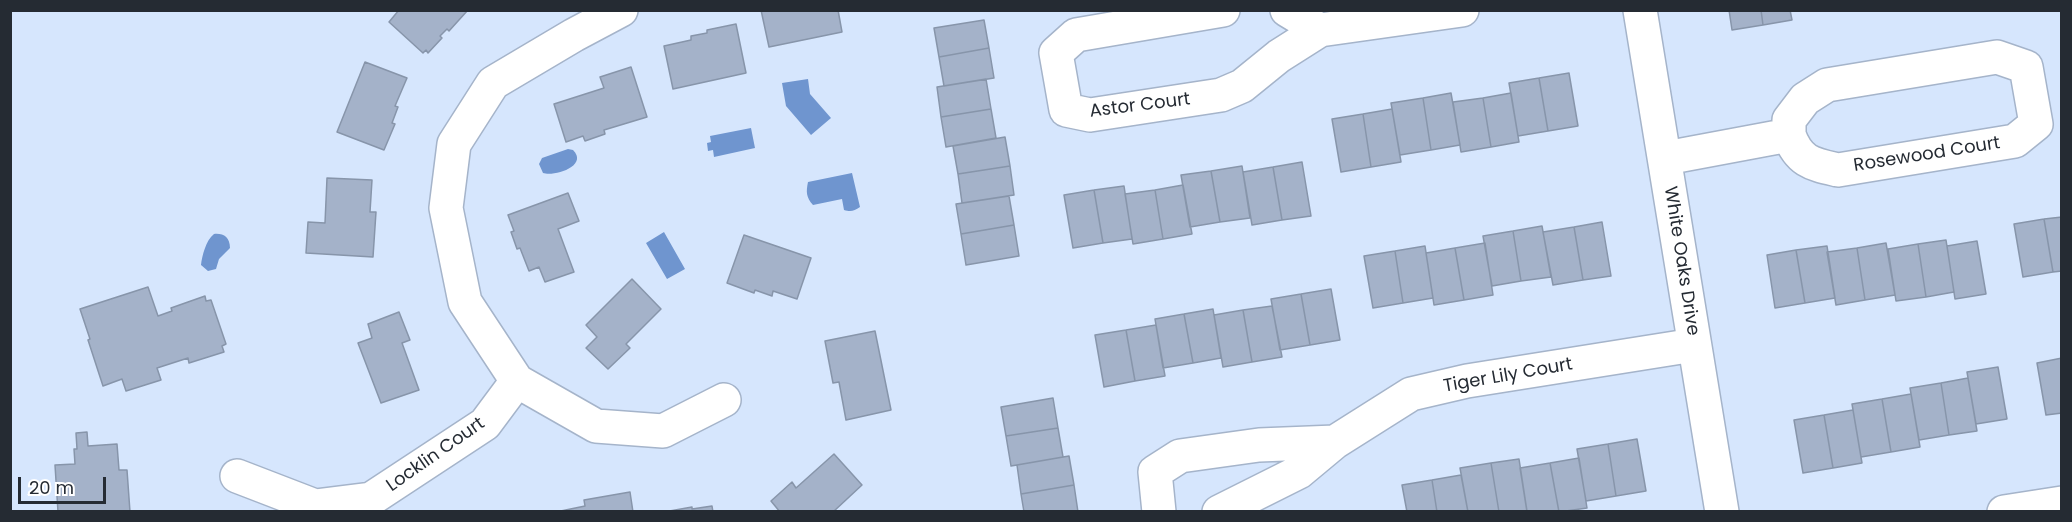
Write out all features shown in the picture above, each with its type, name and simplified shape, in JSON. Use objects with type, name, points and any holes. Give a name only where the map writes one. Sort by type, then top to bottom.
[{"type":"street","points":[[621,10],[493,83],[454,144],[446,208],[465,302],[517,381],[596,426],[663,431],[724,400]]},
{"type":"street","name":"Astor Court","points":[[1223,10],[1076,34],[1056,53],[1066,110],[1090,115],[1221,95],[1242,86],[1280,56],[1320,30],[1400,15],[1462,10]]},
{"type":"street","points":[[1287,10],[1320,30]]},
{"type":"street","name":"White Oaks Drive","points":[[1640,10],[1666,158],[1722,512]]},
{"type":"street","name":"Rosewood Court","points":[[1997,57],[2026,67],[2036,124],[2015,141],[1838,170],[1814,164],[1794,150],[1789,135],[1789,120],[1804,99],[1827,85],[1997,57]]},
{"type":"street","points":[[1666,158],[1789,135]]},
{"type":"street","name":"Tiger Lily Court","points":[[1220,512],[1299,472],[1335,442],[1411,394],[1467,381],[1694,345]]},
{"type":"street","name":"Locklin Court","points":[[237,476],[315,506],[371,499],[485,424],[517,381]]},
{"type":"street","points":[[1159,512],[1155,472],[1180,456],[1259,445],[1335,442]]},
{"type":"street","points":[[2004,512],[2061,503]]},
{"type":"water","points":[[808,79],[810,94],[831,118],[811,135],[786,106],[782,83]]},
{"type":"water","points":[[751,128],[755,148],[714,157],[713,150],[708,151],[707,143],[711,142],[710,136]]},
{"type":"water","points":[[568,149],[573,150],[577,156],[577,161],[573,165],[562,172],[543,173],[539,164],[542,158]]},
{"type":"water","points":[[852,173],[860,207],[852,211],[844,210],[842,199],[813,205],[807,194],[808,182]]},
{"type":"water","points":[[664,232],[685,269],[667,279],[646,243]]},
{"type":"water","points":[[214,234],[225,236],[230,248],[219,259],[216,269],[208,271],[201,265],[203,253]]},
{"type":"building","points":[[399,10],[468,10],[449,31],[447,29],[440,36],[442,38],[428,53],[426,50],[423,53],[389,22]]},
{"type":"building","points":[[761,10],[838,10],[842,32],[769,47]]},
{"type":"building","points":[[1729,10],[1761,10],[1763,25],[1732,30]]},
{"type":"building","points":[[1761,10],[1790,10],[1792,20],[1763,25]]},
{"type":"building","points":[[984,20],[989,48],[939,57],[934,28]]},
{"type":"building","points":[[736,24],[746,73],[673,89],[664,46],[691,40],[691,36],[707,33],[707,30]]},
{"type":"building","points":[[989,48],[994,78],[944,86],[939,57]]},
{"type":"building","points":[[365,62],[407,78],[395,106],[398,107],[392,123],[395,124],[384,150],[337,132]]},
{"type":"building","points":[[631,67],[647,117],[604,130],[605,134],[585,141],[583,136],[566,142],[554,104],[604,88],[600,77]]},
{"type":"building","points":[[1569,73],[1578,126],[1548,131],[1539,78]]},
{"type":"building","points":[[1539,78],[1548,131],[1518,136],[1509,83]]},
{"type":"building","points":[[986,79],[991,109],[941,117],[937,87]]},
{"type":"building","points":[[1451,93],[1460,145],[1431,150],[1423,98]]},
{"type":"building","points":[[1511,93],[1519,142],[1491,147],[1483,98]]},
{"type":"building","points":[[1423,98],[1431,150],[1400,155],[1391,103]]},
{"type":"building","points":[[1483,98],[1491,147],[1461,152],[1453,102]]},
{"type":"building","points":[[991,109],[996,138],[946,147],[941,117]]},
{"type":"building","points":[[1392,109],[1401,162],[1371,167],[1363,114]]},
{"type":"building","points":[[1363,114],[1371,167],[1341,172],[1332,119]]},
{"type":"building","points":[[1005,137],[1010,166],[958,174],[953,146]]},
{"type":"building","points":[[1302,162],[1311,216],[1282,220],[1273,167]]},
{"type":"building","points":[[1010,166],[1014,195],[962,203],[958,174]]},
{"type":"building","points":[[1242,166],[1250,218],[1220,222],[1211,171]]},
{"type":"building","points":[[1273,167],[1282,220],[1252,225],[1243,172]]},
{"type":"building","points":[[1211,171],[1220,222],[1190,227],[1181,175]]},
{"type":"building","points":[[327,178],[372,180],[370,212],[376,212],[373,257],[306,253],[308,222],[325,223]]},
{"type":"building","points":[[1183,185],[1192,234],[1163,239],[1155,190]]},
{"type":"building","points":[[1124,186],[1132,239],[1103,243],[1094,190]]},
{"type":"building","points":[[1094,190],[1103,243],[1073,248],[1064,195]]},
{"type":"building","points":[[1155,190],[1163,239],[1133,244],[1125,194]]},
{"type":"building","points":[[568,193],[579,221],[558,229],[574,272],[545,282],[539,267],[529,271],[520,248],[517,249],[508,215]]},
{"type":"building","points":[[1009,196],[1014,225],[961,234],[956,204]]},
{"type":"building","points":[[2062,217],[2062,271],[2053,272],[2044,219]]},
{"type":"building","points":[[2044,219],[2053,272],[2023,277],[2014,224]]},
{"type":"building","points":[[1602,222],[1611,276],[1583,280],[1574,227]]},
{"type":"building","points":[[1014,225],[1019,256],[966,265],[961,234]]},
{"type":"building","points":[[1542,226],[1551,277],[1521,281],[1513,231]]},
{"type":"building","points":[[1574,227],[1583,280],[1553,285],[1543,232]]},
{"type":"building","points":[[1513,231],[1521,281],[1492,286],[1483,236]]},
{"type":"building","points":[[744,235],[811,258],[797,299],[773,291],[772,296],[755,290],[754,293],[727,283]]},
{"type":"building","points":[[1946,240],[1954,292],[1926,297],[1918,244]]},
{"type":"building","points":[[1977,241],[1986,294],[1955,299],[1947,246]]},
{"type":"building","points":[[1485,243],[1493,295],[1464,300],[1455,248]]},
{"type":"building","points":[[1886,243],[1895,295],[1865,300],[1857,248]]},
{"type":"building","points":[[1918,244],[1926,297],[1896,301],[1888,249]]},
{"type":"building","points":[[1425,246],[1433,298],[1403,303],[1395,251]]},
{"type":"building","points":[[1827,246],[1835,298],[1805,303],[1796,250]]},
{"type":"building","points":[[1455,248],[1464,300],[1434,305],[1426,253]]},
{"type":"building","points":[[1857,248],[1865,300],[1836,305],[1827,252]]},
{"type":"building","points":[[1796,250],[1805,303],[1775,308],[1767,255]]},
{"type":"building","points":[[1395,251],[1403,303],[1373,308],[1364,256]]},
{"type":"building","points":[[632,279],[661,309],[626,344],[630,348],[608,369],[586,348],[597,337],[586,325]]},
{"type":"building","points":[[148,287],[158,316],[172,311],[171,308],[205,296],[206,301],[211,300],[226,344],[222,346],[224,352],[189,363],[188,358],[157,368],[161,380],[126,391],[122,379],[103,386],[80,309]]},
{"type":"building","points":[[1331,289],[1340,340],[1310,345],[1301,294]]},
{"type":"building","points":[[1301,294],[1310,345],[1280,350],[1271,299]]},
{"type":"building","points":[[1272,306],[1282,357],[1252,362],[1243,310]]},
{"type":"building","points":[[1213,309],[1221,358],[1193,363],[1184,314]]},
{"type":"building","points":[[1243,310],[1252,362],[1223,367],[1214,315]]},
{"type":"building","points":[[399,312],[410,340],[402,343],[419,390],[381,403],[358,343],[372,338],[368,324]]},
{"type":"building","points":[[1184,314],[1193,363],[1163,368],[1155,319]]},
{"type":"building","points":[[1156,325],[1165,376],[1135,381],[1126,330]]},
{"type":"building","points":[[1126,330],[1135,381],[1104,387],[1095,335]]},
{"type":"building","points":[[875,331],[891,410],[846,420],[839,382],[833,383],[825,341]]},
{"type":"building","points":[[2062,358],[2062,413],[2046,415],[2037,363]]},
{"type":"building","points":[[1998,367],[2007,419],[1976,424],[1967,372]]},
{"type":"building","points":[[1968,378],[1977,431],[1949,435],[1941,383]]},
{"type":"building","points":[[1941,383],[1949,435],[1919,440],[1910,388]]},
{"type":"building","points":[[1911,394],[1920,447],[1891,452],[1882,399]]},
{"type":"building","points":[[1053,398],[1058,428],[1006,436],[1001,407]]},
{"type":"building","points":[[1882,399],[1891,452],[1861,457],[1852,404]]},
{"type":"building","points":[[1853,410],[1862,463],[1833,468],[1824,415]]},
{"type":"building","points":[[1824,415],[1833,468],[1803,473],[1794,420]]},
{"type":"building","points":[[1058,428],[1063,457],[1011,466],[1006,436]]},
{"type":"building","points":[[87,432],[88,446],[117,444],[119,470],[127,470],[130,512],[58,512],[55,465],[75,464],[76,433]]},
{"type":"building","points":[[1637,439],[1646,491],[1616,496],[1608,444]]},
{"type":"building","points":[[1608,444],[1616,496],[1586,501],[1577,449]]},
{"type":"building","points":[[834,454],[862,485],[833,512],[780,512],[771,501],[792,482],[796,488]]},
{"type":"building","points":[[1069,456],[1074,485],[1021,494],[1017,465]]},
{"type":"building","points":[[1579,458],[1587,508],[1559,512],[1550,463]]},
{"type":"building","points":[[1519,459],[1527,511],[1499,512],[1491,463]]},
{"type":"building","points":[[1491,463],[1499,512],[1468,512],[1460,468]]},
{"type":"building","points":[[1550,463],[1559,512],[1527,512],[1520,468]]},
{"type":"building","points":[[1461,475],[1468,512],[1437,512],[1432,480]]},
{"type":"building","points":[[1432,480],[1437,512],[1407,512],[1402,485]]},
{"type":"building","points":[[1074,485],[1078,512],[1024,512],[1021,494]]},
{"type":"building","points":[[630,492],[633,512],[556,512],[585,506],[584,500]]},
{"type":"building","points":[[712,506],[713,512],[664,512],[692,507],[692,509]]}]
